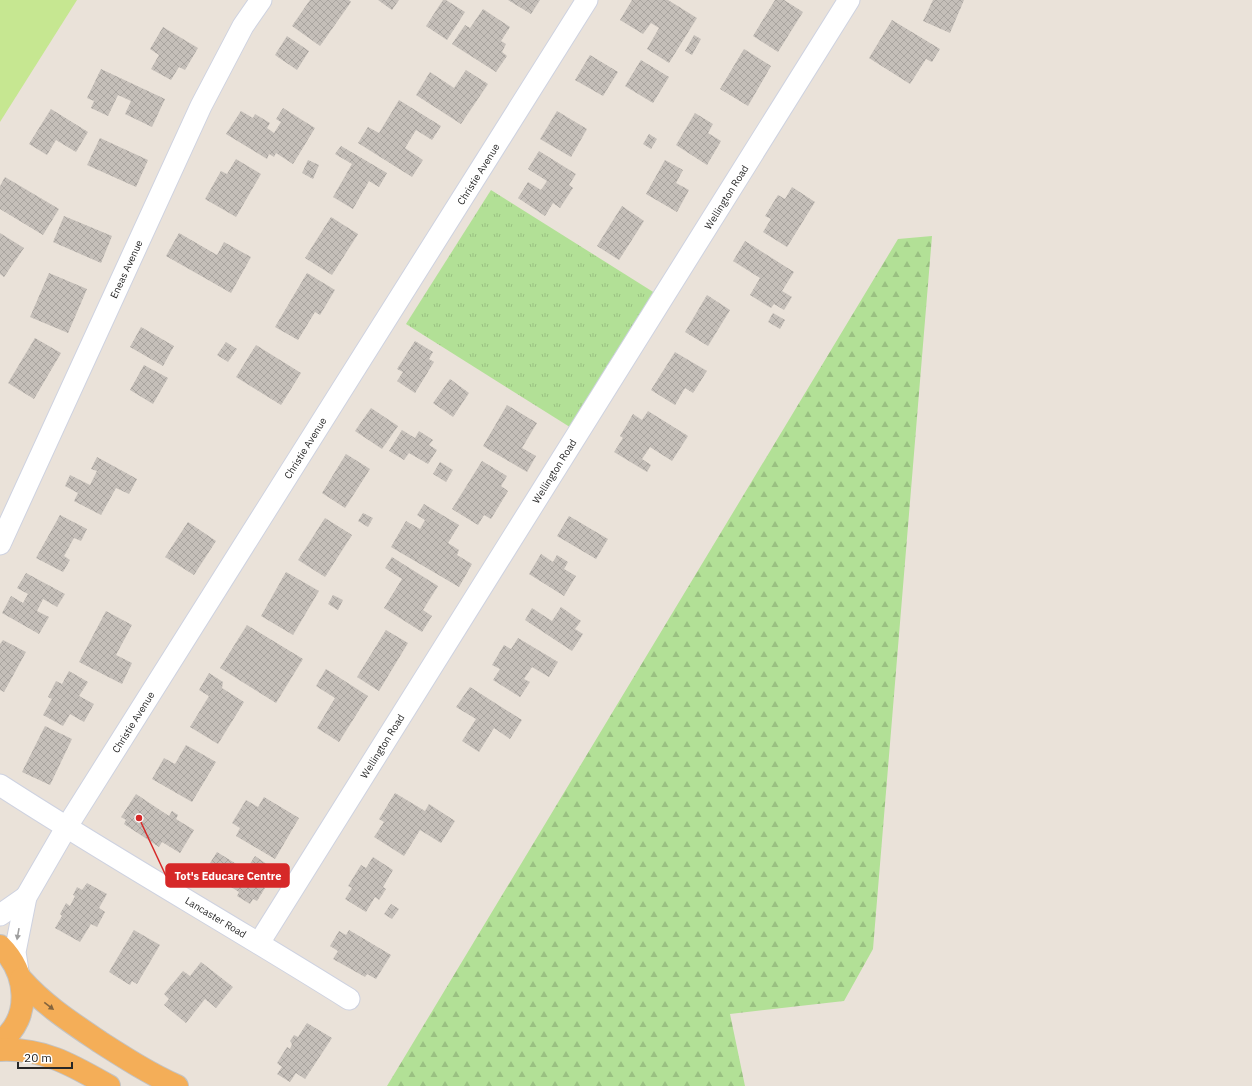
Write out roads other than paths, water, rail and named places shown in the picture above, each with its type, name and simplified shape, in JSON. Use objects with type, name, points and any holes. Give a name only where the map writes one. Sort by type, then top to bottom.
[{"type":"highway","points":[[0,946],[8,953],[20,975],[44,1003],[69,1022],[154,1076],[178,1086]]},
{"type":"highway","points":[[0,1042],[10,1032],[19,1015],[23,995],[20,975]]},
{"type":"highway","points":[[0,1050],[22,1051],[54,1056],[109,1086]]},
{"type":"street","name":"Eneas Avenue","points":[[0,544],[201,106],[243,26],[262,0]]},
{"type":"street","name":"Christie Avenue","points":[[20,975],[15,952],[26,897],[66,828],[587,0]]},
{"type":"street","name":"Wellington Road","points":[[259,943],[849,0]]},
{"type":"street","name":"Lancaster Road","points":[[0,785],[66,828],[259,943],[349,999]]},
{"type":"street","name":"Christie Avenue","points":[[0,915],[26,897]]},
{"type":"place","name":"Tot's Educare Centre","points":[[139,818]]}]
